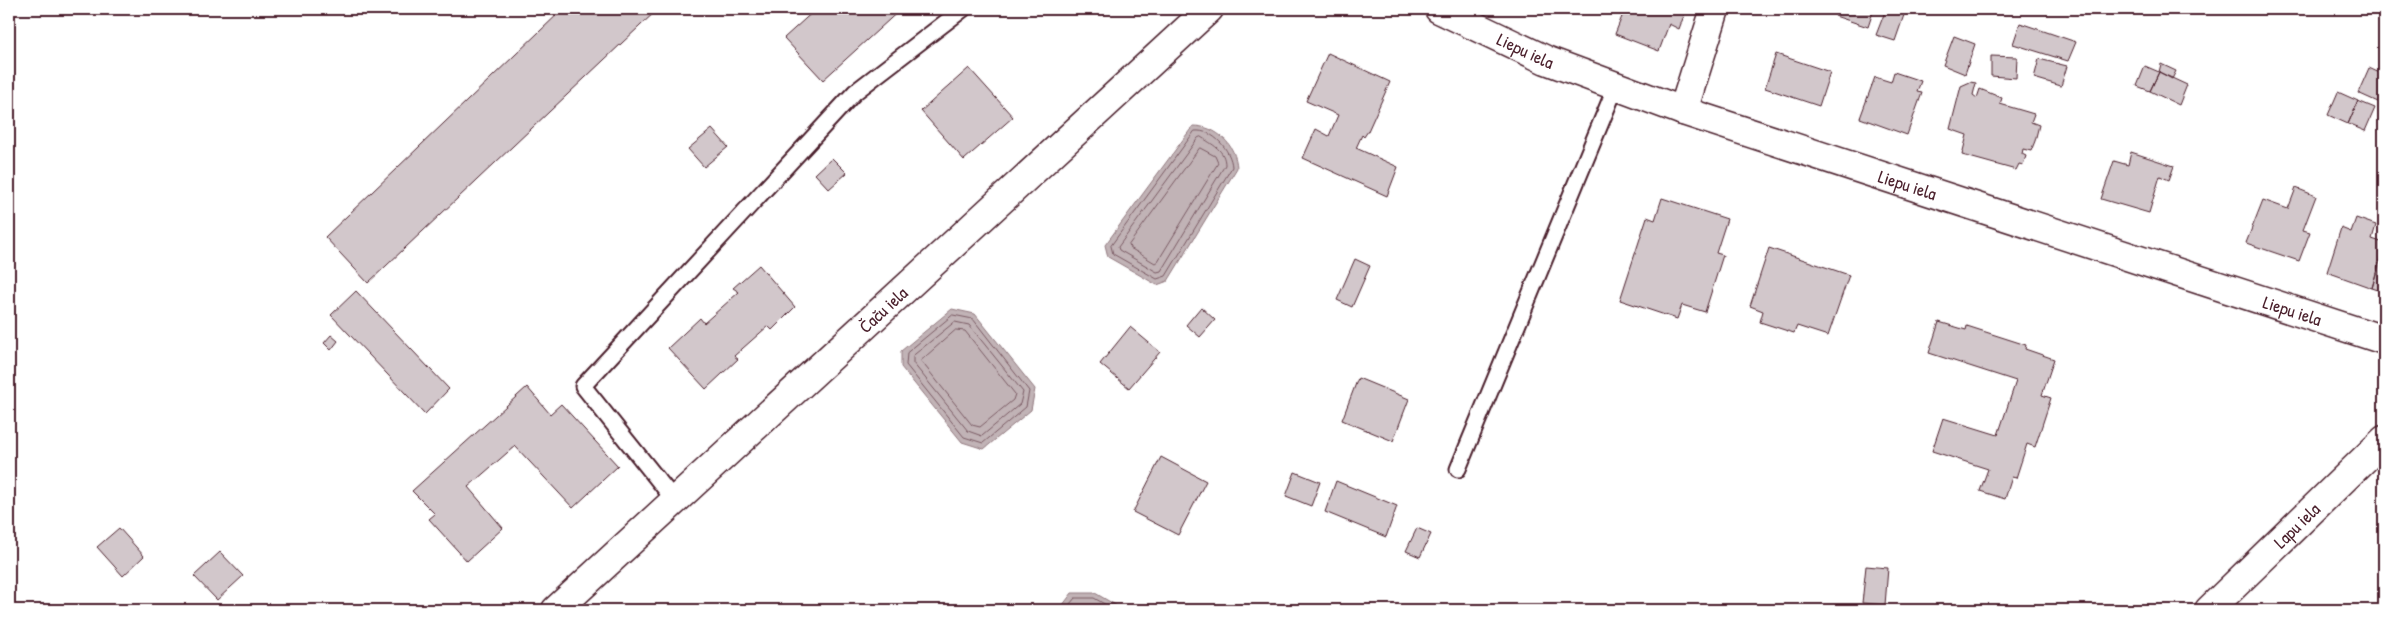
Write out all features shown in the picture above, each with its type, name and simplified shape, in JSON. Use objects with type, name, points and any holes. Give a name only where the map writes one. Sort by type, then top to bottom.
[{"type":"street","name":"Čaču iela","points":[[561,608],[674,501],[1209,9]]},
{"type":"street","name":"Liepu iela","points":[[1439,9],[1546,60],[1683,111],[2384,340]]},
{"type":"street","points":[[1683,111],[1715,9]]},
{"type":"street","name":"Lapu iela","points":[[2209,610],[2384,440]]},
{"type":"lane","points":[[674,501],[583,386],[855,92],[963,9]]},
{"type":"lane","points":[[1458,469],[1616,86]]},
{"type":"water","points":[[1193,126],[1210,129],[1224,138],[1233,152],[1237,168],[1168,281],[1157,285],[1108,257],[1105,245]]},
{"type":"water","points":[[952,309],[975,314],[1035,389],[1031,410],[984,449],[962,442],[901,367],[901,351]]},
{"type":"water","points":[[1072,593],[1095,593],[1124,610],[1059,610]]},
{"type":"building","points":[[563,9],[658,9],[368,283],[325,237]]},
{"type":"building","points":[[816,9],[901,9],[823,80],[784,38]]},
{"type":"building","points":[[1625,9],[1686,10],[1679,29],[1669,24],[1659,51],[1615,34]]},
{"type":"building","points":[[1838,9],[1874,9],[1868,27],[1835,16]]},
{"type":"building","points":[[1886,9],[1904,15],[1895,41],[1876,35]]},
{"type":"building","points":[[2020,23],[2076,42],[2068,61],[2013,44]]},
{"type":"building","points":[[1954,36],[1975,44],[1965,74],[1943,65]]},
{"type":"building","points":[[1328,53],[1390,82],[1368,131],[1364,137],[1362,135],[1356,148],[1398,167],[1387,196],[1303,158],[1316,129],[1329,136],[1338,115],[1306,101]]},
{"type":"building","points":[[1776,54],[1830,72],[1819,106],[1765,88]]},
{"type":"building","points":[[1991,56],[2017,57],[2016,78],[1991,76]]},
{"type":"building","points":[[2039,59],[2067,66],[2061,86],[2034,78]]},
{"type":"building","points":[[2161,64],[2176,71],[2172,79],[2159,72]]},
{"type":"building","points":[[2145,66],[2159,72],[2150,91],[2137,86]]},
{"type":"building","points":[[969,68],[1013,117],[964,160],[921,111]]},
{"type":"building","points":[[2369,68],[2384,75],[2384,88],[2378,102],[2358,93]]},
{"type":"building","points":[[1894,72],[1921,81],[1917,92],[1922,93],[1907,135],[1860,118],[1875,77],[1891,82]]},
{"type":"building","points":[[2159,72],[2187,85],[2179,105],[2150,91]]},
{"type":"building","points":[[1970,82],[1976,83],[1973,95],[1977,98],[1980,89],[2002,98],[2000,104],[2034,114],[2031,122],[2039,125],[2035,141],[2031,151],[2023,149],[2022,154],[2026,156],[2023,165],[2019,164],[2016,170],[1962,155],[1967,135],[1950,129],[1961,86]]},
{"type":"building","points":[[2338,92],[2358,101],[2348,124],[2328,115]]},
{"type":"building","points":[[2358,101],[2375,108],[2365,131],[2348,124]]},
{"type":"building","points":[[712,129],[728,147],[704,167],[688,149]]},
{"type":"building","points":[[2131,152],[2174,166],[2169,180],[2160,176],[2149,213],[2101,199],[2114,161],[2128,165]]},
{"type":"building","points":[[832,158],[847,173],[829,189],[815,174]]},
{"type":"building","points":[[2296,188],[2316,196],[2303,230],[2310,232],[2299,261],[2246,243],[2263,200],[2288,209]]},
{"type":"building","points":[[1662,198],[1727,219],[1716,253],[1723,255],[1705,312],[1682,305],[1677,319],[1620,300],[1647,217],[1655,220]]},
{"type":"building","points":[[2356,218],[2376,225],[2372,239],[2384,243],[2372,288],[2327,272],[2341,228],[2351,232]]},
{"type":"building","points":[[2384,247],[2384,292],[2372,288]]},
{"type":"building","points":[[1769,248],[1849,275],[1828,336],[1797,326],[1794,333],[1760,322],[1763,311],[1750,306]]},
{"type":"building","points":[[1355,259],[1370,266],[1352,307],[1337,300]]},
{"type":"building","points":[[759,265],[795,307],[772,330],[768,326],[734,356],[738,359],[706,389],[668,348],[700,318],[704,323],[739,292],[733,288]]},
{"type":"building","points":[[356,291],[449,389],[425,414],[331,315]]},
{"type":"building","points":[[1201,307],[1215,320],[1200,337],[1186,325]]},
{"type":"building","points":[[1939,322],[1966,330],[1967,326],[2026,345],[2025,349],[2054,359],[2042,395],[2051,398],[2035,447],[2027,444],[2016,478],[2012,477],[2005,499],[1980,491],[1988,469],[1932,451],[1943,418],[1998,435],[2016,381],[1929,353]]},
{"type":"building","points":[[1130,327],[1160,352],[1129,388],[1100,364]]},
{"type":"building","points":[[331,335],[338,341],[331,350],[324,343]]},
{"type":"building","points":[[1358,378],[1409,399],[1393,441],[1342,420]]},
{"type":"building","points":[[527,387],[550,414],[561,404],[618,466],[573,508],[515,446],[468,487],[503,528],[467,561],[429,519],[435,514],[412,491]]},
{"type":"building","points":[[1161,457],[1206,481],[1178,535],[1133,512]]},
{"type":"building","points":[[1295,472],[1320,482],[1311,506],[1286,496]]},
{"type":"building","points":[[1336,481],[1397,506],[1386,537],[1325,512]]},
{"type":"building","points":[[119,528],[144,556],[123,576],[97,547]]},
{"type":"building","points":[[1417,528],[1431,534],[1420,557],[1406,551]]},
{"type":"building","points":[[220,552],[243,576],[217,600],[194,576]]},
{"type":"building","points":[[1866,566],[1888,568],[1885,605],[1862,603]]}]
